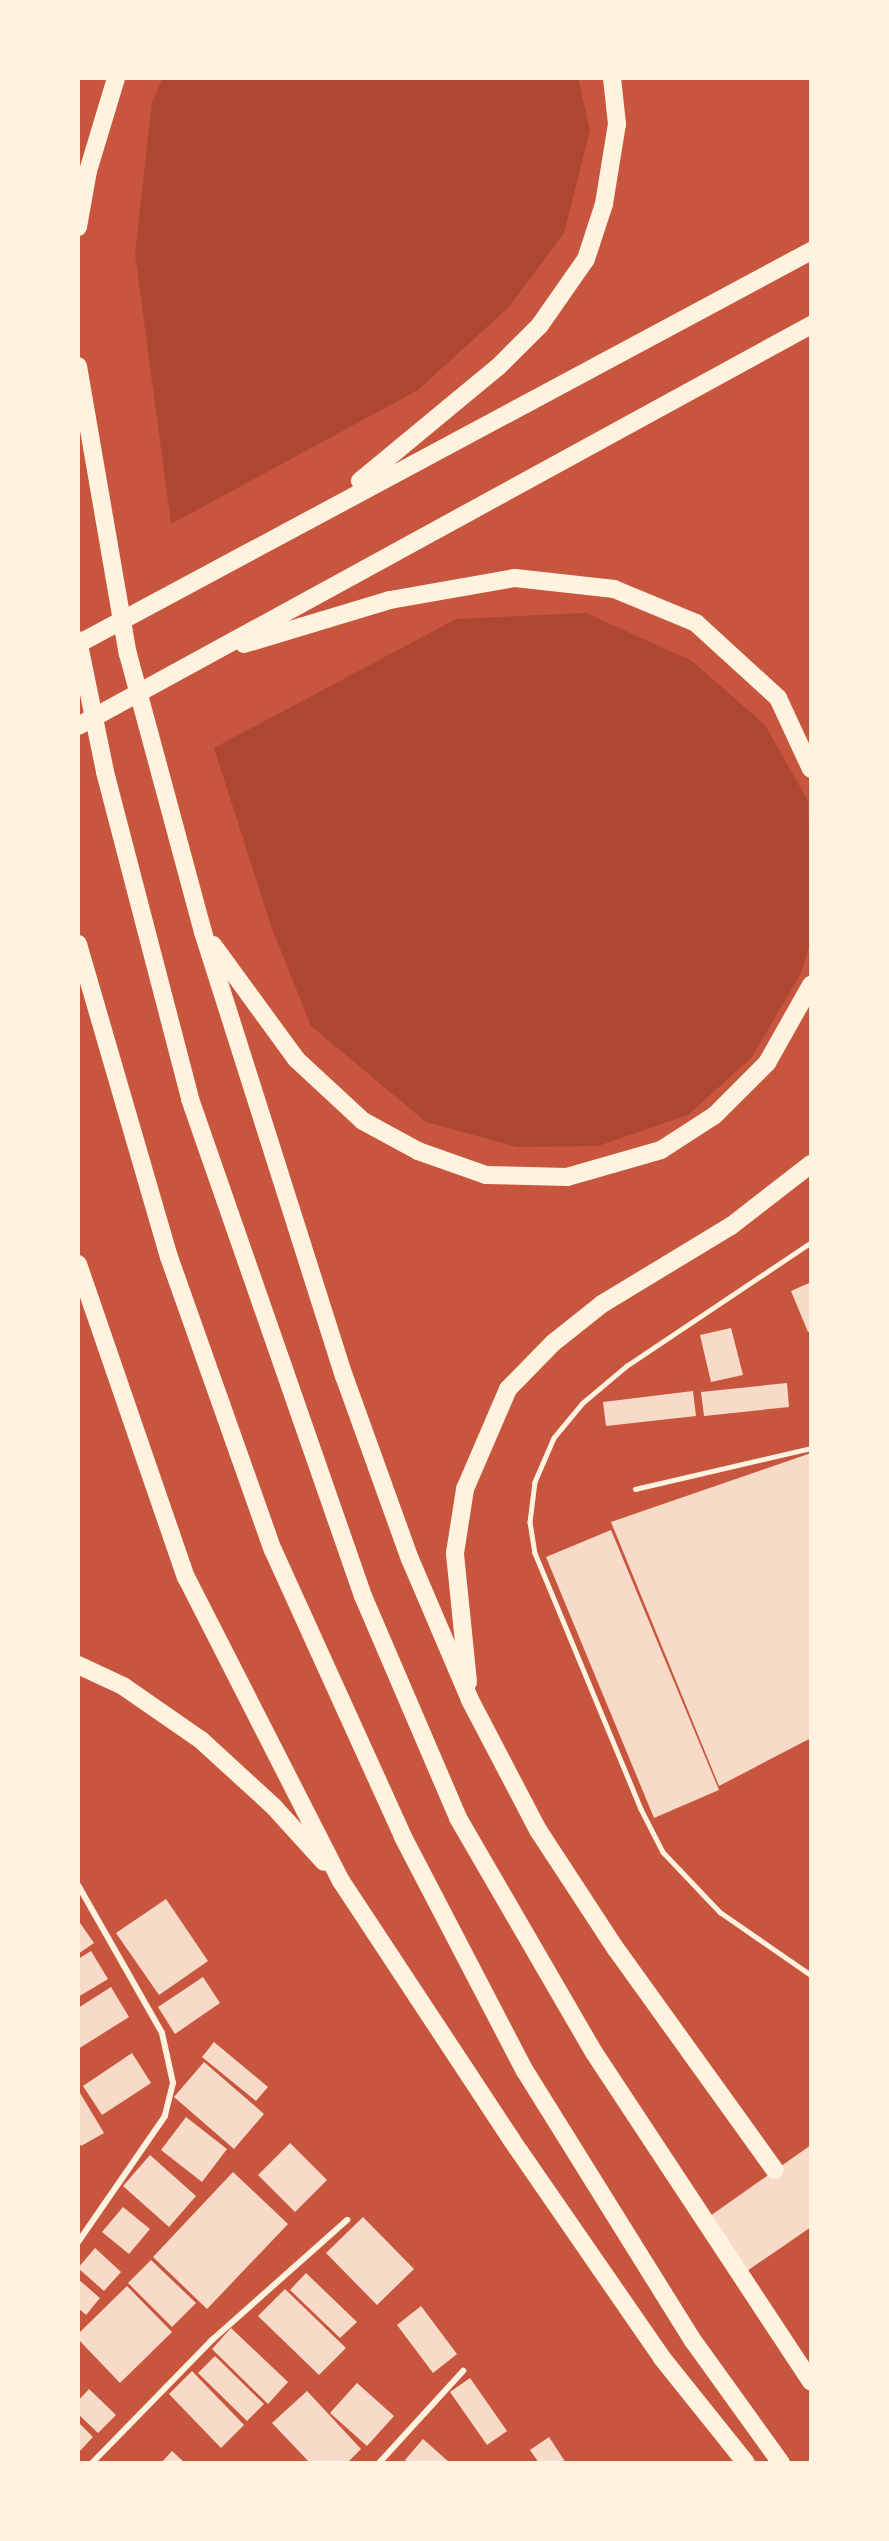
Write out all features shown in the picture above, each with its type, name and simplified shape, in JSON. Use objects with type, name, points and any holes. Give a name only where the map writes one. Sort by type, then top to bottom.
[{"type":"highway","points":[[78,227],[88,171],[116,78]]},
{"type":"highway","points":[[331,505],[498,367],[540,325],[586,259],[604,204],[617,124],[612,78]]},
{"type":"highway","points":[[811,251],[331,505],[78,642],[105,772],[190,1099],[363,1596],[458,1818],[593,2051],[811,2381]]},
{"type":"highway","points":[[78,726],[811,325]]},
{"type":"highway","points":[[78,366],[128,654],[203,932],[344,1376],[410,1559],[470,1700],[538,1830],[583,1899],[775,2170]]},
{"type":"highway","points":[[207,655],[390,600],[515,578],[615,589],[696,623],[778,698],[811,769]]},
{"type":"highway","points":[[203,932],[296,1059],[363,1121],[418,1151],[486,1175],[567,1177],[661,1150],[715,1115],[767,1063],[811,985]]},
{"type":"highway","points":[[78,944],[169,1257],[273,1550],[403,1837],[525,2071],[694,2342],[781,2463]]},
{"type":"highway","points":[[470,1700],[455,1553],[465,1489],[508,1389],[553,1343],[602,1304],[731,1226],[811,1164]]},
{"type":"highway","points":[[78,1264],[186,1578],[341,1881],[511,2139],[662,2358],[746,2463]]},
{"type":"highway","points":[[78,1665],[123,1686],[201,1740],[274,1807],[341,1881]]},
{"type":"street","points":[[78,1885],[162,2033],[173,2083],[165,2116],[78,2242]]},
{"type":"street","points":[[78,1899],[84,1894]]},
{"type":"street","points":[[92,2463],[212,2340],[347,2220]]},
{"type":"street","points":[[379,2463],[464,2370]]},
{"type":"lane","points":[[811,1243],[627,1366],[583,1402],[554,1438],[536,1482],[530,1522],[534,1553],[663,1852],[720,1912],[811,1975]]},
{"type":"lane","points":[[635,1490],[811,1448]]},
{"type":"shaded area","points":[[163,78],[578,78],[590,130],[564,233],[509,307],[418,390],[171,524],[135,254],[152,102]]},
{"type":"shaded area","points":[[586,613],[692,661],[765,725],[808,801],[811,940],[801,973],[752,1057],[688,1115],[598,1146],[517,1147],[426,1122],[311,1026],[271,926],[214,748],[456,619]]},
{"type":"building","points":[[809,1283],[811,1331],[808,1332],[791,1291]]},
{"type":"building","points":[[731,1328],[743,1375],[711,1382],[700,1335]]},
{"type":"building","points":[[787,1383],[789,1407],[704,1416],[701,1392]]},
{"type":"building","points":[[693,1391],[696,1416],[606,1426],[603,1402]]},
{"type":"building","points":[[811,1453],[811,1738],[719,1786],[611,1522]]},
{"type":"building","points":[[611,1530],[719,1790],[654,1818],[546,1557]]},
{"type":"building","points":[[166,1899],[208,1961],[159,1995],[116,1933]]},
{"type":"building","points":[[78,1920],[94,1943],[78,1954]]},
{"type":"building","points":[[91,1951],[108,1979],[78,1997],[78,1959]]},
{"type":"building","points":[[203,1977],[220,2003],[175,2034],[158,2007]]},
{"type":"building","points":[[111,1987],[129,2017],[78,2049],[78,2008]]},
{"type":"building","points":[[214,2042],[268,2087],[256,2101],[202,2057]]},
{"type":"building","points":[[132,2053],[151,2083],[102,2115],[83,2086]]},
{"type":"building","points":[[204,2062],[264,2114],[234,2149],[174,2097]]},
{"type":"building","points":[[80,2093],[104,2133],[81,2146],[78,2141]]},
{"type":"building","points":[[186,2117],[227,2149],[202,2182],[161,2150]]},
{"type":"building","points":[[290,2143],[327,2180],[295,2212],[258,2175]]},
{"type":"building","points":[[811,2145],[811,2227],[747,2271],[710,2216]]},
{"type":"building","points":[[150,2155],[196,2196],[169,2227],[123,2186]]},
{"type":"building","points":[[233,2172],[288,2224],[207,2309],[153,2257]]},
{"type":"building","points":[[123,2207],[150,2229],[129,2254],[102,2232]]},
{"type":"building","points":[[363,2217],[414,2269],[377,2305],[326,2253]]},
{"type":"building","points":[[95,2248],[121,2272],[104,2291],[78,2268]]},
{"type":"building","points":[[151,2260],[196,2303],[172,2327],[128,2283]]},
{"type":"building","points":[[306,2273],[357,2322],[340,2338],[290,2290]]},
{"type":"building","points":[[78,2279],[100,2298],[86,2315],[78,2308]]},
{"type":"building","points":[[127,2286],[172,2332],[120,2383],[78,2339],[78,2334]]},
{"type":"building","points":[[285,2289],[346,2348],[319,2375],[258,2316]]},
{"type":"building","points":[[421,2306],[457,2354],[433,2373],[397,2325]]},
{"type":"building","points":[[231,2328],[288,2382],[268,2404],[212,2349]]},
{"type":"building","points":[[215,2356],[264,2404],[247,2421],[198,2373]]},
{"type":"building","points":[[192,2371],[244,2425],[221,2448],[169,2394]]},
{"type":"building","points":[[470,2378],[507,2431],[487,2445],[450,2392]]},
{"type":"building","points":[[357,2383],[394,2416],[367,2446],[330,2413]]},
{"type":"building","points":[[89,2389],[116,2415],[98,2433],[78,2414],[78,2401]]},
{"type":"building","points":[[307,2391],[361,2449],[347,2463],[310,2463],[272,2423]]},
{"type":"building","points":[[78,2422],[93,2437],[78,2453]]},
{"type":"building","points":[[549,2437],[566,2463],[539,2463],[530,2450]]},
{"type":"building","points":[[423,2439],[450,2463],[409,2463],[405,2460]]},
{"type":"building","points":[[172,2451],[185,2463],[161,2463]]}]
